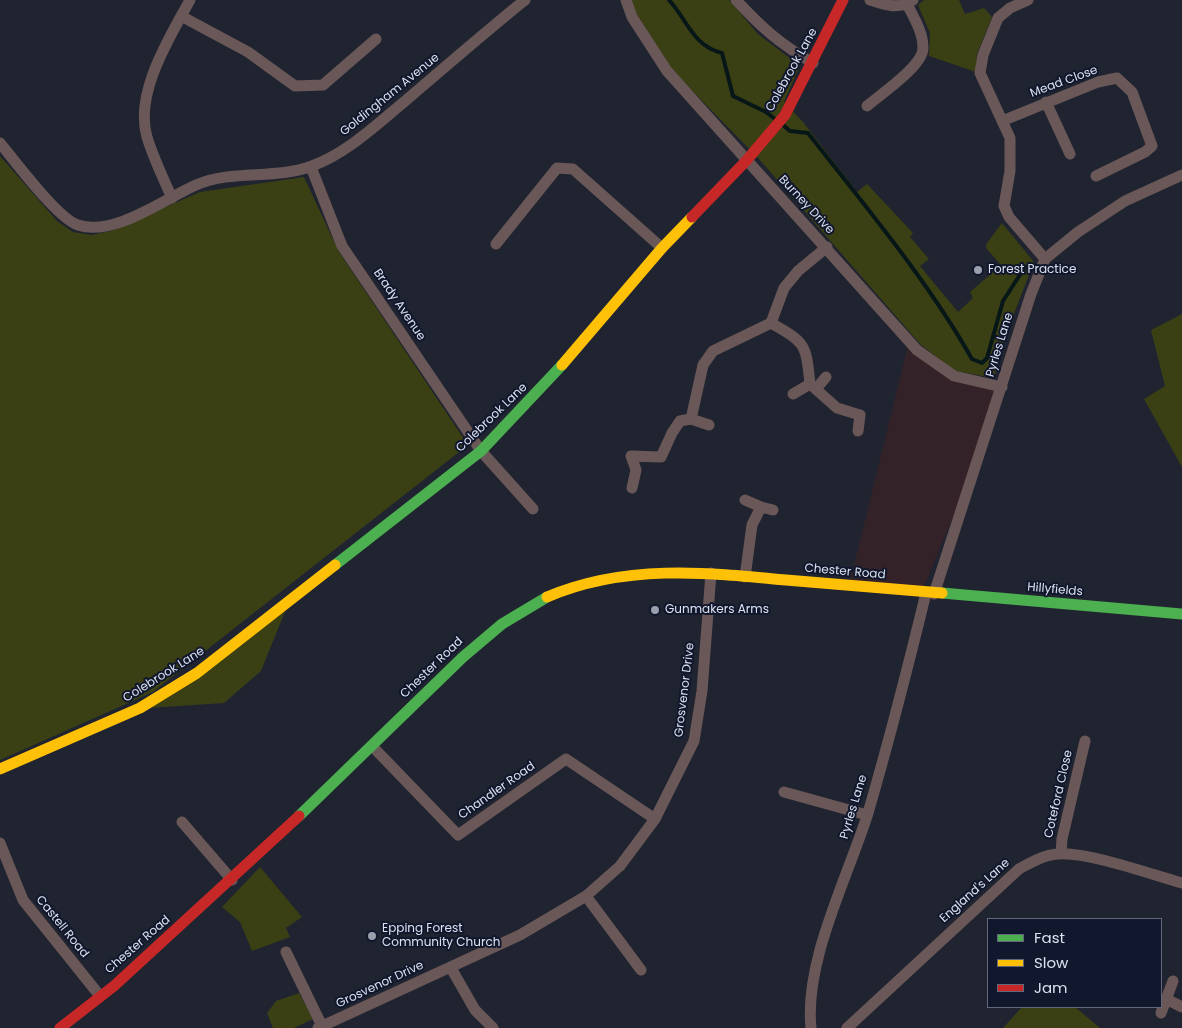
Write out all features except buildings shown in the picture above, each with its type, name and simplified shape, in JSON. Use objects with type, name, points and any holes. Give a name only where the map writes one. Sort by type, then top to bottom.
[{"type":"street","points":[[172,198],[146,135],[144,104],[158,60],[190,0]]},
{"type":"street","name":"Burney Drive","points":[[626,0],[632,17],[667,71],[827,247],[917,350],[954,376],[1002,387]]},
{"type":"street","points":[[736,0],[764,30],[787,48],[813,62]]},
{"type":"street","name":"Colebrook Lane","points":[[0,769],[140,708],[197,673],[481,451],[548,381],[662,248],[746,160],[785,115],[813,62],[842,0]]},
{"type":"street","points":[[867,106],[917,63],[922,52],[920,31],[910,2],[886,5],[870,0]]},
{"type":"street","points":[[1028,0],[1010,8],[998,18],[983,55],[980,72],[1010,138],[1010,171],[1004,206],[1010,217],[1045,259]]},
{"type":"street","name":"Goldingham Avenue","points":[[0,143],[56,209],[77,225],[99,227],[118,223],[212,180],[272,174],[311,167],[353,144],[519,2]]},
{"type":"street","points":[[181,16],[248,52],[295,86],[323,85],[376,39]]},
{"type":"street","name":"Mead Close","points":[[1002,121],[1098,82],[1117,78],[1132,92],[1152,146],[1145,152],[1096,176]]},
{"type":"street","points":[[1046,102],[1070,154]]},
{"type":"street","name":"Brady Avenue","points":[[311,167],[342,246],[481,451],[533,509]]},
{"type":"street","points":[[496,244],[557,168],[573,169],[662,248]]},
{"type":"street","name":"Pyrles Lane","points":[[811,1028],[809,1013],[817,962],[867,815],[930,594],[1002,387],[1031,294],[1045,259],[1078,232],[1125,201],[1182,175]]},
{"type":"street","points":[[691,419],[703,365],[713,351],[771,323],[784,288],[798,272],[827,247]]},
{"type":"street","points":[[771,323],[797,338],[807,354],[813,387],[837,408],[860,415],[858,432]]},
{"type":"street","points":[[793,394],[813,387],[826,377]]},
{"type":"street","points":[[632,488],[636,470],[631,456],[661,457],[676,426],[680,422],[691,419],[709,425]]},
{"type":"street","points":[[744,500],[773,510]]},
{"type":"street","points":[[745,577],[752,525],[761,507]]},
{"type":"street","name":"Chester Road","points":[[60,1028],[100,996],[232,880],[484,637],[546,597],[583,584],[614,576],[648,571],[711,574],[930,594]]},
{"type":"street","name":"Grosvenor Drive","points":[[320,1027],[520,935],[586,896],[620,866],[655,819],[694,741],[702,692],[711,574]]},
{"type":"street","name":"Hillyfields","points":[[930,594],[1182,614]]},
{"type":"street","name":"Coteford Close","points":[[1061,854],[1062,839],[1085,740]]},
{"type":"street","name":"Chandler Road","points":[[372,746],[458,835],[566,759],[655,819]]},
{"type":"street","points":[[784,792],[867,815]]},
{"type":"street","points":[[182,822],[232,880]]},
{"type":"street","name":"Castell Road","points":[[0,843],[23,900],[100,996]]},
{"type":"street","name":"England's Lane","points":[[847,1028],[1019,868],[1045,856],[1061,854],[1088,857],[1182,883]]},
{"type":"street","points":[[586,896],[641,970]]},
{"type":"street","points":[[286,952],[320,1027]]},
{"type":"street","points":[[451,968],[475,1010],[493,1028]]},
{"type":"street","points":[[1161,1013],[1173,981]]},
{"type":"street","points":[[1166,999],[1182,1007]]},
{"type":"shaded area","points":[[909,341],[954,376],[1002,387],[988,432],[924,587],[849,586]]},
{"type":"green space","points":[[631,0],[729,0],[758,34],[800,66],[784,102],[803,122],[857,192],[867,184],[913,233],[910,237],[929,259],[920,266],[958,312],[973,298],[970,292],[1001,265],[986,248],[987,243],[1002,223],[1034,262],[1006,334],[994,378],[955,371],[921,345],[759,159],[672,70],[636,13]]},
{"type":"green space","points":[[924,0],[959,0],[965,14],[984,8],[992,17],[977,54],[976,72],[929,56],[930,33],[918,5]]},
{"type":"green space","points":[[0,156],[57,221],[73,232],[92,235],[111,231],[200,192],[304,177],[339,252],[468,445],[153,692],[0,760]]},
{"type":"green space","points":[[1182,314],[1182,467],[1144,399],[1165,386],[1151,330]]},
{"type":"green space","points":[[286,609],[261,671],[224,703],[148,708]]},
{"type":"green space","points":[[260,867],[302,917],[286,928],[290,937],[252,951],[240,922],[222,907]]},
{"type":"green space","points":[[299,993],[313,1019],[294,1028],[273,1028],[267,1013],[276,1001]]},
{"type":"green space","points":[[1021,1008],[1076,1008],[1100,1028],[1003,1028]]},
{"type":"waterway","points":[[669,0],[697,39],[712,50],[722,53],[733,96],[766,112],[775,119]]},
{"type":"waterway","points":[[783,125],[790,131],[808,133],[915,271],[972,359],[982,363],[987,358],[1003,301],[1025,267]]},
{"type":"traffic: fast","points":[[335,565],[481,451],[562,365]]},
{"type":"traffic: fast","points":[[942,593],[1182,614]]},
{"type":"traffic: fast","points":[[299,816],[463,657],[502,624],[547,597]]},
{"type":"traffic: slow","points":[[562,365],[662,248],[692,217]]},
{"type":"traffic: slow","points":[[0,769],[140,708],[197,673],[335,565]]},
{"type":"traffic: slow","points":[[547,597],[576,586],[605,579],[665,573],[725,575],[942,593]]},
{"type":"traffic: jam","points":[[692,217],[746,161],[785,115],[843,0]]},
{"type":"traffic: jam","points":[[60,1028],[114,986],[299,816]]},
{"type":"place","name":"Forest Practice","points":[[978,270]]},
{"type":"place","name":"Gunmakers Arms","points":[[655,610]]},
{"type":"place","name":"Epping Forest Community Church","points":[[372,936]]}]
